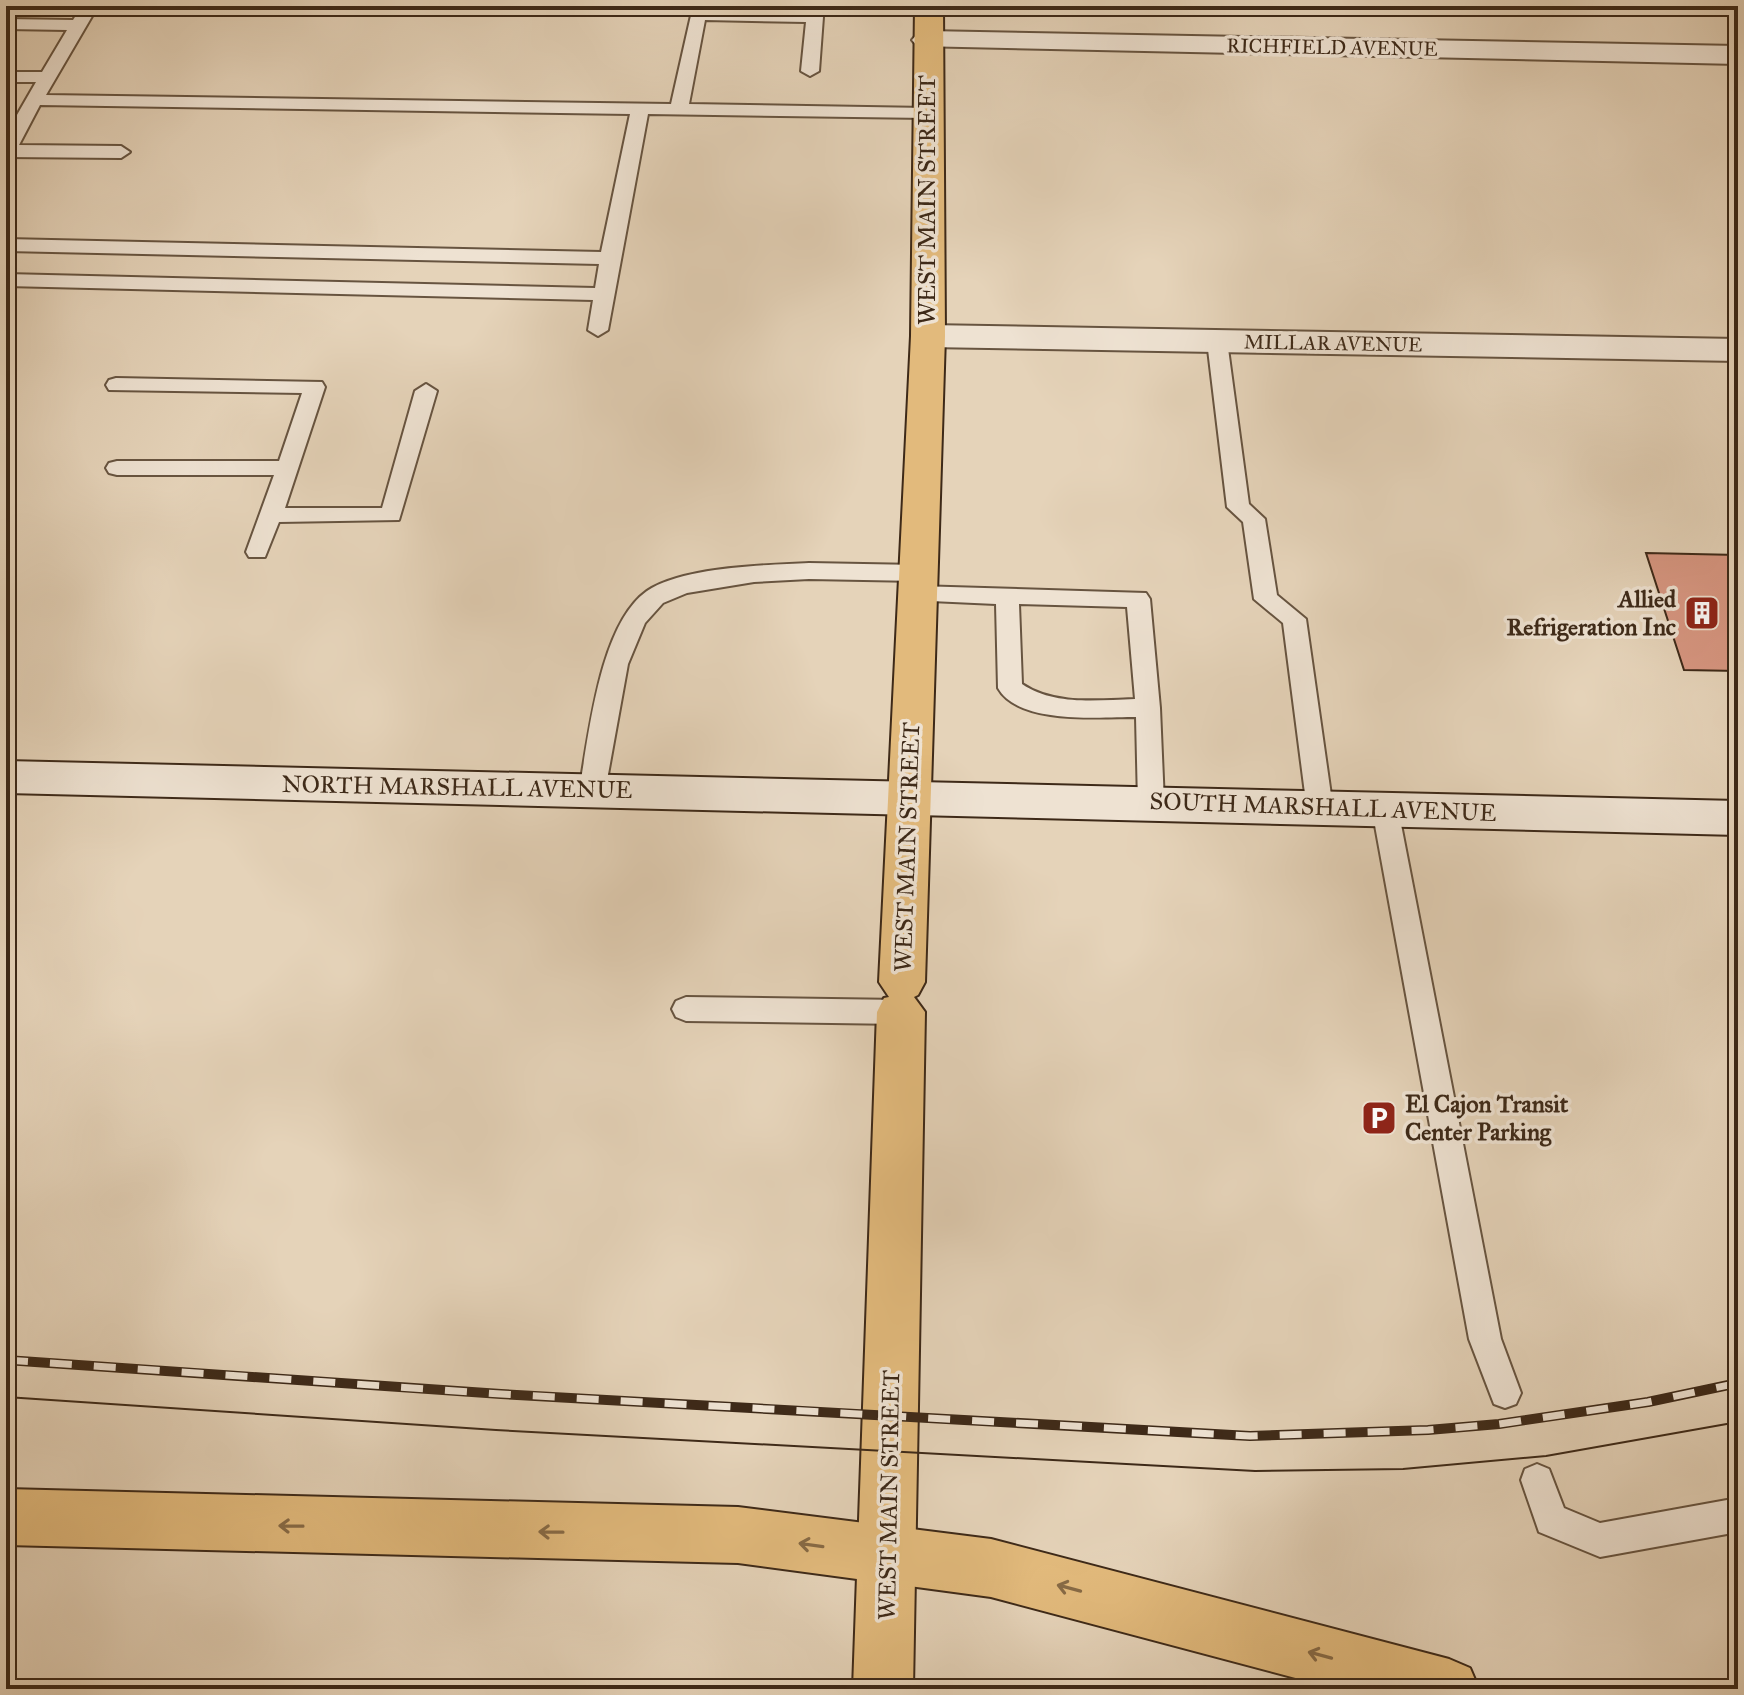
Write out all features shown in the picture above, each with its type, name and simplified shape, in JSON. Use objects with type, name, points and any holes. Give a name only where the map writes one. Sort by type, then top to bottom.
[{"type":"main road","name":"WEST MAIN STREET","points":[[883,1689],[895,1166],[928,336],[929,6]]},
{"type":"main road","points":[[6,1517],[738,1535],[991,1568],[1449,1689]]},
{"type":"street","name":"RICHFIELD AVENUE","points":[[927,40],[1738,55]]},
{"type":"street","name":"MILLAR AVENUE","points":[[928,336],[1738,350]]},
{"type":"street","name":"NORTH MARSHALL AVENUE","points":[[6,777],[908,796]]},
{"type":"street","name":"SOUTH MARSHALL AVENUE","points":[[908,796],[1738,818]]},
{"type":"lane","points":[[90,6],[8,145],[121,152]]},
{"type":"lane","points":[[679,109],[699,11],[815,17],[810,71]]},
{"type":"lane","points":[[6,24],[78,25]]},
{"type":"lane","points":[[6,77],[47,77]]},
{"type":"lane","points":[[34,100],[927,113]]},
{"type":"lane","points":[[598,330],[640,109]]},
{"type":"lane","points":[[6,245],[610,258]]},
{"type":"lane","points":[[6,280],[605,294]]},
{"type":"lane","points":[[1217,341],[1238,507],[1254,519],[1266,599],[1294,619],[1320,809]]},
{"type":"lane","points":[[116,385],[315,387],[257,552]]},
{"type":"lane","points":[[271,515],[391,515],[426,391]]},
{"type":"lane","points":[[117,468],[287,468]]},
{"type":"lane","points":[[592,791],[617,658],[633,625],[650,600],[675,587],[781,569],[1007,596],[1138,599],[1148,708],[1151,803]]},
{"type":"lane","points":[[1007,596],[1010,688],[1021,698],[1054,707],[1148,708]]},
{"type":"lane","points":[[1385,809],[1485,1339],[1505,1393]]},
{"type":"lane","points":[[686,1009],[902,997]]},
{"type":"lane","points":[[1537,1480],[1551,1520],[1600,1540],[1738,1515]]},
{"type":"building","name":"Allied Refrigeration Inc","points":[[1646,553],[1738,555],[1738,671],[1684,670]]},
{"type":"tram line","points":[[6,1397],[496,1430],[1255,1471],[1403,1469],[1546,1456],[1738,1422]]},
{"type":"railway","points":[[6,1360],[501,1394],[1250,1436],[1428,1430],[1499,1424],[1648,1402],[1738,1383]]},
{"type":"place","name":"Allied Refrigeration Inc","points":[[1702,613]]},
{"type":"place","name":"El Cajon Transit Center Parking","points":[[1379,1118]]}]
